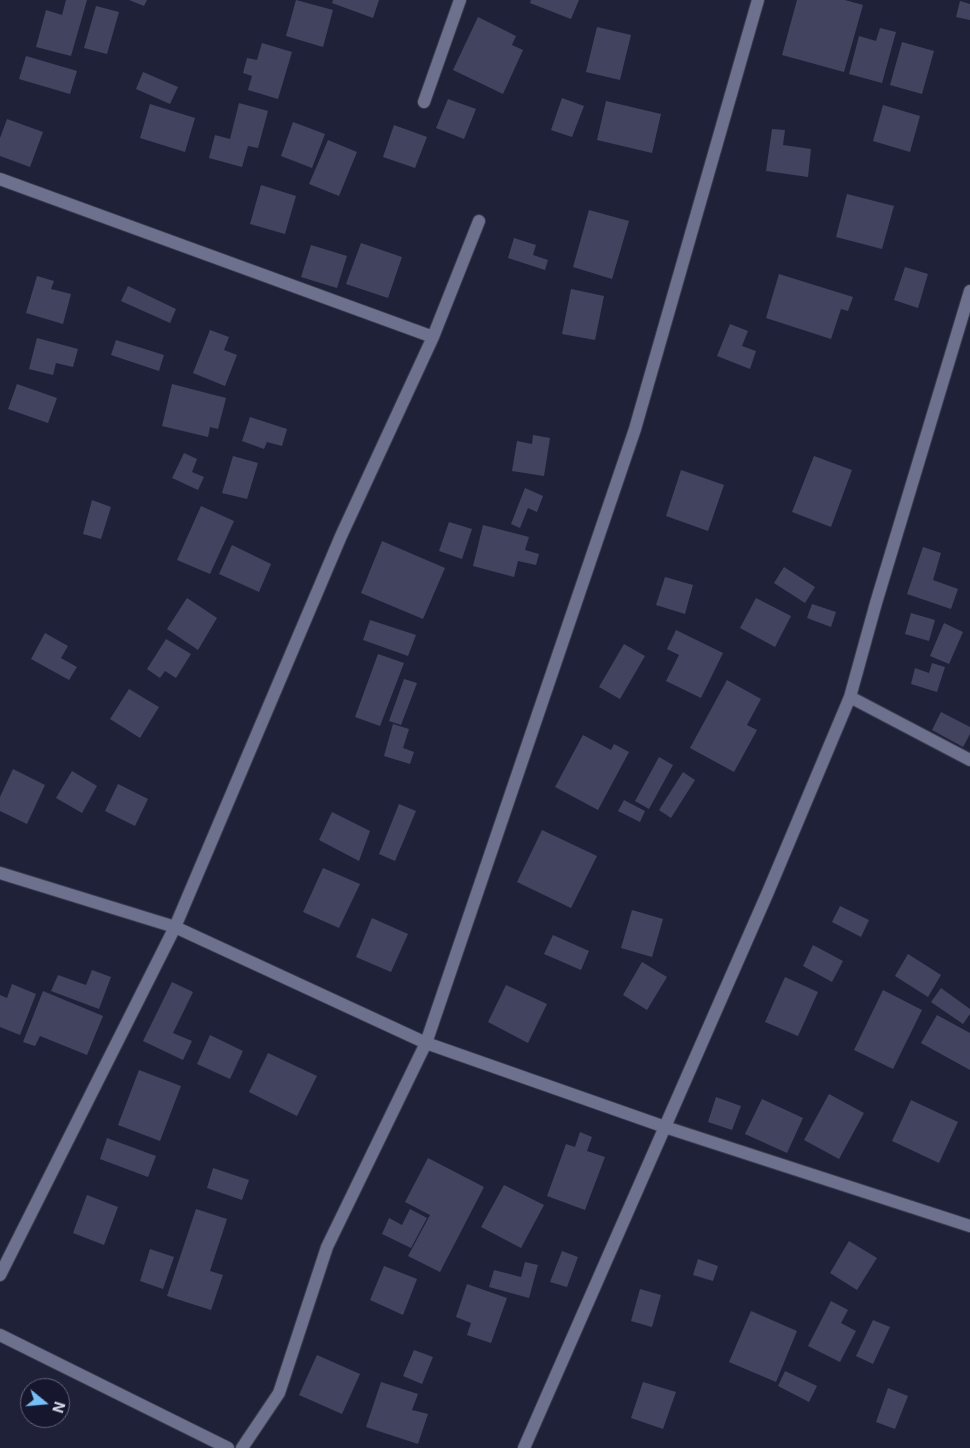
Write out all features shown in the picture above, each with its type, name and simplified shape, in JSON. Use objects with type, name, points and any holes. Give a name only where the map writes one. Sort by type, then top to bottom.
[{"type":"street","points":[[424,102],[460,0]]},
{"type":"street","points":[[242,1448],[279,1392],[327,1247],[426,1043],[636,429],[758,0]]},
{"type":"street","points":[[0,179],[433,337]]},
{"type":"street","points":[[0,1275],[175,927],[341,536],[433,337],[479,221]]},
{"type":"street","points":[[524,1448],[666,1127],[850,697],[970,291]]},
{"type":"street","points":[[850,697],[970,760]]},
{"type":"street","points":[[0,873],[175,927],[426,1043],[666,1127],[970,1226]]},
{"type":"street","points":[[0,1336],[228,1448]]},
{"type":"building","points":[[66,0],[87,0],[71,56],[36,47],[46,10],[62,15]]},
{"type":"building","points":[[129,0],[147,0],[144,6]]},
{"type":"building","points":[[296,0],[333,10],[323,47],[286,36]]},
{"type":"building","points":[[333,0],[379,0],[373,18],[332,3]]},
{"type":"building","points":[[531,0],[579,0],[571,19],[530,3]]},
{"type":"building","points":[[797,0],[845,0],[863,5],[844,72],[782,55]]},
{"type":"building","points":[[960,1],[970,4],[970,20],[956,17]]},
{"type":"building","points":[[96,6],[119,12],[107,54],[84,48]]},
{"type":"building","points":[[478,17],[516,36],[512,45],[523,50],[503,94],[453,70]]},
{"type":"building","points":[[597,27],[631,35],[620,80],[586,72]]},
{"type":"building","points":[[880,28],[896,32],[882,83],[849,74],[859,36],[876,41]]},
{"type":"building","points":[[902,42],[934,51],[922,94],[890,85]]},
{"type":"building","points":[[262,43],[292,52],[278,99],[248,90],[252,76],[243,73],[247,58],[257,60]]},
{"type":"building","points":[[26,56],[77,71],[70,94],[19,79]]},
{"type":"building","points":[[143,72],[178,87],[170,104],[136,89]]},
{"type":"building","points":[[562,98],[584,106],[572,137],[551,130]]},
{"type":"building","points":[[448,99],[476,109],[464,139],[436,128]]},
{"type":"building","points":[[606,101],[661,114],[652,153],[597,140]]},
{"type":"building","points":[[239,103],[268,111],[258,148],[248,146],[242,167],[209,158],[215,135],[230,139]]},
{"type":"building","points":[[150,104],[195,118],[185,152],[140,138]]},
{"type":"building","points":[[883,105],[920,116],[910,152],[873,141]]},
{"type":"building","points":[[7,119],[43,132],[30,167],[0,156],[0,138]]},
{"type":"building","points":[[293,122],[325,134],[312,168],[281,156]]},
{"type":"building","points":[[394,125],[427,137],[415,168],[383,157]]},
{"type":"building","points":[[772,129],[785,130],[783,145],[811,149],[808,177],[766,171]]},
{"type":"building","points":[[328,140],[357,152],[339,196],[309,184]]},
{"type":"building","points":[[261,185],[296,196],[285,234],[250,224]]},
{"type":"building","points":[[847,194],[894,206],[882,249],[836,237]]},
{"type":"building","points":[[589,210],[629,221],[612,279],[573,267]]},
{"type":"building","points":[[514,238],[536,245],[533,255],[548,260],[545,270],[508,258]]},
{"type":"building","points":[[361,243],[402,257],[388,298],[346,284]]},
{"type":"building","points":[[311,245],[347,256],[337,288],[301,277]]},
{"type":"building","points":[[905,267],[928,274],[918,308],[894,300]]},
{"type":"building","points":[[779,274],[853,297],[848,311],[841,309],[831,339],[766,318]]},
{"type":"building","points":[[37,276],[54,281],[51,289],[71,294],[63,324],[26,313]]},
{"type":"building","points":[[128,286],[176,309],[170,323],[121,301]]},
{"type":"building","points":[[571,289],[604,296],[595,340],[562,334]]},
{"type":"building","points":[[730,324],[748,331],[742,346],[756,351],[750,369],[717,356]]},
{"type":"building","points":[[210,330],[229,337],[224,350],[237,355],[225,386],[193,373]]},
{"type":"building","points":[[37,338],[78,349],[73,367],[56,363],[53,375],[29,369]]},
{"type":"building","points":[[116,340],[164,355],[159,371],[111,355]]},
{"type":"building","points":[[17,384],[57,398],[48,423],[8,409]]},
{"type":"building","points":[[172,384],[226,398],[218,429],[210,427],[208,437],[162,426]]},
{"type":"building","points":[[250,417],[287,429],[282,446],[267,442],[264,449],[242,441]]},
{"type":"building","points":[[533,435],[550,438],[544,476],[512,471],[517,441],[532,444]]},
{"type":"building","points":[[184,453],[197,459],[192,472],[204,477],[198,490],[172,478]]},
{"type":"building","points":[[233,456],[258,463],[247,499],[222,493]]},
{"type":"building","points":[[814,456],[852,470],[831,527],[792,512]]},
{"type":"building","points":[[681,470],[724,485],[708,531],[666,516]]},
{"type":"building","points":[[525,488],[543,496],[537,512],[528,508],[520,528],[511,524]]},
{"type":"building","points":[[92,500],[111,507],[101,539],[83,534]]},
{"type":"building","points":[[201,506],[234,521],[210,574],[177,560]]},
{"type":"building","points":[[449,522],[472,529],[462,559],[439,551]]},
{"type":"building","points":[[483,525],[529,537],[525,550],[539,554],[536,565],[518,561],[514,577],[473,566]]},
{"type":"building","points":[[382,541],[445,568],[423,619],[361,593]]},
{"type":"building","points":[[232,545],[271,564],[259,592],[219,574]]},
{"type":"building","points":[[923,547],[941,553],[933,580],[958,589],[951,609],[907,594]]},
{"type":"building","points":[[784,567],[815,587],[805,603],[774,583]]},
{"type":"building","points":[[665,577],[693,585],[685,614],[656,605]]},
{"type":"building","points":[[187,598],[217,618],[198,650],[167,629]]},
{"type":"building","points":[[756,598],[791,616],[775,647],[740,628]]},
{"type":"building","points":[[812,604],[836,612],[831,627],[807,618]]},
{"type":"building","points":[[911,613],[935,620],[929,641],[905,634]]},
{"type":"building","points":[[370,620],[416,635],[408,656],[363,640]]},
{"type":"building","points":[[944,623],[963,632],[949,664],[930,656]]},
{"type":"building","points":[[676,630],[723,653],[701,698],[666,681],[679,655],[667,649]]},
{"type":"building","points":[[45,633],[68,646],[61,658],[77,667],[69,680],[31,659]]},
{"type":"building","points":[[166,639],[191,654],[176,678],[165,671],[160,678],[147,669]]},
{"type":"building","points":[[624,644],[645,656],[620,699],[599,687]]},
{"type":"building","points":[[378,654],[404,663],[380,726],[355,717]]},
{"type":"building","points":[[932,663],[945,667],[937,692],[911,684],[915,668],[929,673]]},
{"type":"building","points":[[404,679],[417,683],[401,725],[389,721]]},
{"type":"building","points":[[727,680],[761,699],[747,725],[757,730],[734,772],[690,748]]},
{"type":"building","points":[[129,689],[159,707],[140,738],[110,719]]},
{"type":"building","points":[[941,712],[970,727],[970,734],[963,747],[932,730]]},
{"type":"building","points":[[393,724],[409,729],[403,748],[414,752],[410,764],[384,756]]},
{"type":"building","points":[[583,735],[611,750],[614,744],[629,752],[598,810],[555,787]]},
{"type":"building","points":[[659,757],[673,765],[649,809],[635,801]]},
{"type":"building","points":[[13,769],[45,785],[27,824],[0,811],[0,797]]},
{"type":"building","points":[[72,771],[97,786],[82,813],[56,798]]},
{"type":"building","points":[[683,772],[695,780],[671,818],[659,810]]},
{"type":"building","points":[[118,784],[148,799],[135,826],[105,811]]},
{"type":"building","points":[[624,800],[645,811],[640,822],[618,811]]},
{"type":"building","points":[[399,804],[416,811],[395,861],[379,854]]},
{"type":"building","points":[[332,812],[370,831],[359,861],[319,840]]},
{"type":"building","points":[[542,830],[597,856],[571,908],[517,882]]},
{"type":"building","points":[[323,868],[360,884],[339,928],[303,912]]},
{"type":"building","points":[[840,906],[869,920],[861,937],[832,922]]},
{"type":"building","points":[[632,910],[663,919],[652,957],[621,948]]},
{"type":"building","points":[[372,918],[408,934],[391,972],[356,957]]},
{"type":"building","points":[[553,935],[589,951],[581,970],[544,954]]},
{"type":"building","points":[[813,945],[843,961],[832,982],[803,966]]},
{"type":"building","points":[[908,954],[941,975],[928,997],[895,976]]},
{"type":"building","points":[[642,962],[667,977],[647,1010],[623,995]]},
{"type":"building","points":[[92,970],[111,977],[99,1009],[51,991],[58,975],[86,985]]},
{"type":"building","points":[[785,977],[818,992],[798,1036],[765,1022]]},
{"type":"building","points":[[172,982],[193,992],[173,1033],[192,1041],[183,1060],[143,1041]]},
{"type":"building","points":[[12,984],[36,994],[20,1035],[0,1027],[0,995],[7,998]]},
{"type":"building","points":[[506,985],[547,1004],[528,1043],[488,1022]]},
{"type":"building","points":[[941,988],[970,1009],[970,1014],[963,1024],[931,1002]]},
{"type":"building","points":[[883,990],[922,1010],[893,1069],[854,1050]]},
{"type":"building","points":[[43,991],[103,1016],[87,1055],[40,1036],[35,1046],[23,1042]]},
{"type":"building","points":[[937,1015],[970,1033],[970,1070],[921,1043]]},
{"type":"building","points":[[210,1035],[243,1051],[230,1079],[197,1064]]},
{"type":"building","points":[[268,1053],[317,1076],[297,1116],[249,1092]]},
{"type":"building","points":[[139,1070],[181,1086],[160,1141],[118,1125]]},
{"type":"building","points":[[829,1094],[864,1113],[839,1159],[804,1140]]},
{"type":"building","points":[[716,1097],[741,1106],[732,1130],[708,1122]]},
{"type":"building","points":[[762,1099],[803,1118],[787,1153],[745,1134]]},
{"type":"building","points":[[911,1100],[958,1122],[939,1163],[892,1141]]},
{"type":"building","points":[[580,1132],[592,1137],[587,1151],[605,1157],[585,1210],[547,1196],[566,1144],[575,1147]]},
{"type":"building","points":[[107,1138],[156,1156],[148,1177],[100,1159]]},
{"type":"building","points":[[428,1158],[484,1187],[440,1272],[408,1256],[430,1215],[405,1202]]},
{"type":"building","points":[[213,1168],[249,1180],[242,1200],[207,1188]]},
{"type":"building","points":[[504,1185],[544,1205],[521,1248],[481,1227]]},
{"type":"building","points":[[87,1195],[118,1207],[104,1245],[73,1233]]},
{"type":"building","points":[[196,1209],[227,1219],[210,1271],[223,1275],[211,1310],[167,1296]]},
{"type":"building","points":[[410,1209],[427,1218],[411,1248],[382,1234],[389,1218],[402,1225]]},
{"type":"building","points":[[849,1241],[877,1258],[857,1290],[830,1273]]},
{"type":"building","points":[[150,1249],[174,1257],[163,1289],[140,1281]]},
{"type":"building","points":[[562,1251],[578,1257],[567,1287],[550,1282]]},
{"type":"building","points":[[698,1259],[718,1266],[713,1281],[693,1275]]},
{"type":"building","points":[[525,1262],[538,1265],[529,1298],[489,1287],[494,1270],[521,1277]]},
{"type":"building","points":[[384,1266],[417,1279],[403,1315],[370,1300]]},
{"type":"building","points":[[467,1284],[507,1298],[491,1343],[467,1335],[471,1323],[456,1317]]},
{"type":"building","points":[[640,1289],[661,1295],[652,1327],[631,1321]]},
{"type":"building","points":[[831,1301],[848,1310],[841,1323],[856,1331],[840,1362],[808,1346]]},
{"type":"building","points":[[751,1311],[797,1331],[776,1382],[729,1362]]},
{"type":"building","points":[[873,1320],[890,1327],[873,1364],[856,1356]]},
{"type":"building","points":[[414,1350],[433,1357],[422,1384],[403,1376]]},
{"type":"building","points":[[317,1355],[360,1374],[342,1414],[299,1395]]},
{"type":"building","points":[[785,1371],[817,1386],[809,1402],[778,1386]]},
{"type":"building","points":[[381,1382],[418,1394],[412,1410],[428,1414],[418,1444],[366,1427]]},
{"type":"building","points":[[643,1382],[676,1392],[663,1429],[631,1418]]},
{"type":"building","points":[[888,1388],[908,1396],[895,1429],[876,1422]]}]
